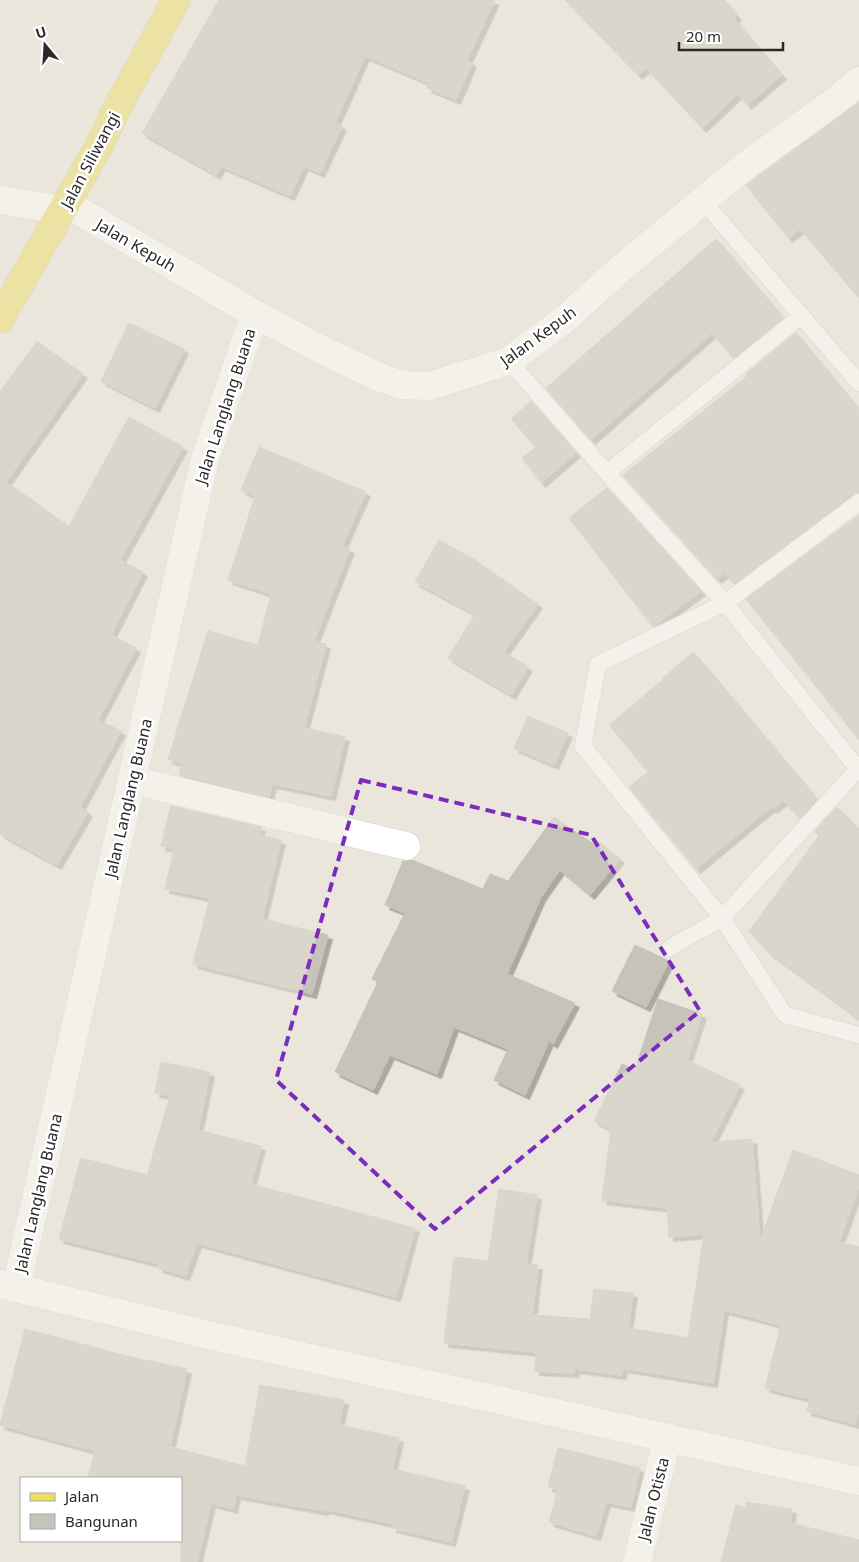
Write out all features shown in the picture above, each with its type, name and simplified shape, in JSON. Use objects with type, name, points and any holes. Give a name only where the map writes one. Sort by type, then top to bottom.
[{"type":"main road","name":"Jalan Siliwangi","points":[[0,319],[66,206],[176,0]]},
{"type":"street","name":"Jalan Kepuh","points":[[66,206],[255,314],[379,377],[402,385],[429,386],[505,363],[564,320],[619,270],[745,166],[838,99],[859,80]]},
{"type":"street","points":[[0,200],[66,206]]},
{"type":"street","name":"Jalan Langlang Buana","points":[[8,1286],[132,780],[205,459],[255,314]]},
{"type":"street","points":[[132,780],[406,846]]},
{"type":"street","points":[[8,1286],[204,1334],[859,1481]]},
{"type":"street","name":"Jalan Otista","points":[[637,1562],[668,1437]]},
{"type":"lane","points":[[703,201],[859,383]]},
{"type":"lane","points":[[607,473],[801,316]]},
{"type":"lane","points":[[505,363],[725,603],[858,769],[722,918],[674,945]]},
{"type":"lane","points":[[859,502],[725,603],[598,664],[583,746],[722,918],[785,1015],[859,1036]]},
{"type":"highlighted area","points":[[361,780],[591,835],[700,1011],[435,1229],[276,1080]]},
{"type":"building","points":[[219,0],[495,0],[467,60],[472,63],[456,100],[427,88],[429,83],[365,56],[335,123],[342,126],[320,173],[304,166],[290,196],[221,166],[216,175],[142,133]]},
{"type":"building","points":[[565,0],[724,0],[737,16],[734,19],[782,75],[747,105],[738,94],[702,128],[646,68],[638,75]]},
{"type":"building","points":[[859,102],[859,298],[800,229],[788,238],[746,185]]},
{"type":"building","points":[[716,239],[783,318],[733,358],[712,333],[591,440],[546,388]]},
{"type":"building","points":[[129,323],[184,349],[155,408],[101,381]]},
{"type":"building","points":[[796,333],[859,410],[859,492],[853,494],[734,584],[725,573],[717,579],[623,475],[747,376],[746,374]]},
{"type":"building","points":[[37,341],[83,374],[6,482],[69,526],[129,417],[183,447],[120,560],[143,572],[111,635],[136,648],[98,720],[121,731],[80,807],[88,812],[57,865],[0,834],[0,392]]},
{"type":"building","points":[[531,401],[576,453],[541,483],[522,458],[536,447],[511,419]]},
{"type":"building","points":[[259,447],[366,492],[342,546],[350,549],[314,641],[326,644],[304,728],[345,737],[331,796],[272,784],[269,797],[179,775],[182,764],[168,759],[208,631],[258,645],[271,594],[228,580],[255,496],[241,490]]},
{"type":"building","points":[[607,488],[701,591],[653,627],[569,518]]},
{"type":"building","points":[[859,515],[859,740],[746,599]]},
{"type":"building","points":[[439,540],[475,560],[538,604],[504,652],[528,667],[511,695],[448,658],[475,614],[415,582]]},
{"type":"building","points":[[693,652],[817,799],[800,818],[783,801],[773,809],[771,807],[696,869],[629,787],[648,772],[609,725]]},
{"type":"building","points":[[528,716],[568,733],[554,765],[514,748]]},
{"type":"building","points":[[171,806],[261,827],[259,835],[281,840],[262,919],[328,935],[312,994],[193,964],[210,898],[165,889],[174,849],[161,846]]},
{"type":"building","points":[[837,807],[859,829],[859,1019],[768,952],[749,931],[819,836],[815,831]]},
{"type":"building","points":[[554,817],[595,845],[598,841],[620,859],[590,895],[560,870],[541,897],[507,974],[575,1003],[553,1044],[549,1041],[525,1095],[494,1080],[508,1049],[454,1027],[437,1074],[390,1055],[373,1090],[335,1072],[378,982],[372,979],[405,913],[385,905],[403,861],[412,860],[483,889],[490,874],[508,881]]},
{"type":"building","points":[[635,945],[669,961],[646,1007],[612,991]]},
{"type":"building","points":[[658,999],[702,1014],[687,1060],[740,1085],[711,1142],[752,1139],[760,1241],[793,1150],[859,1175],[859,1186],[839,1242],[859,1247],[859,1408],[855,1424],[807,1411],[810,1399],[765,1388],[781,1325],[724,1310],[713,1383],[623,1368],[622,1375],[575,1369],[574,1373],[535,1371],[536,1352],[444,1343],[454,1257],[488,1261],[499,1189],[537,1195],[526,1264],[538,1265],[532,1315],[590,1319],[594,1289],[633,1293],[628,1328],[688,1338],[704,1234],[669,1237],[667,1208],[602,1200],[611,1129],[594,1121],[622,1064],[635,1070]]},
{"type":"building","points":[[161,1062],[210,1072],[198,1130],[261,1146],[251,1184],[415,1228],[396,1297],[197,1243],[185,1276],[158,1268],[159,1264],[59,1239],[81,1158],[147,1175],[170,1096],[155,1093]]},
{"type":"building","points":[[25,1329],[131,1357],[187,1369],[170,1447],[245,1466],[260,1385],[344,1400],[339,1425],[399,1438],[392,1469],[465,1486],[451,1542],[392,1528],[393,1524],[324,1509],[324,1511],[236,1495],[233,1509],[211,1503],[197,1562],[181,1562],[182,1477],[88,1477],[95,1451],[0,1425]]},
{"type":"building","points":[[558,1448],[640,1468],[631,1507],[606,1502],[596,1536],[549,1522],[558,1490],[548,1487]]},
{"type":"building","points":[[746,1502],[792,1509],[790,1523],[859,1540],[859,1562],[721,1562],[736,1505],[746,1508]]}]
